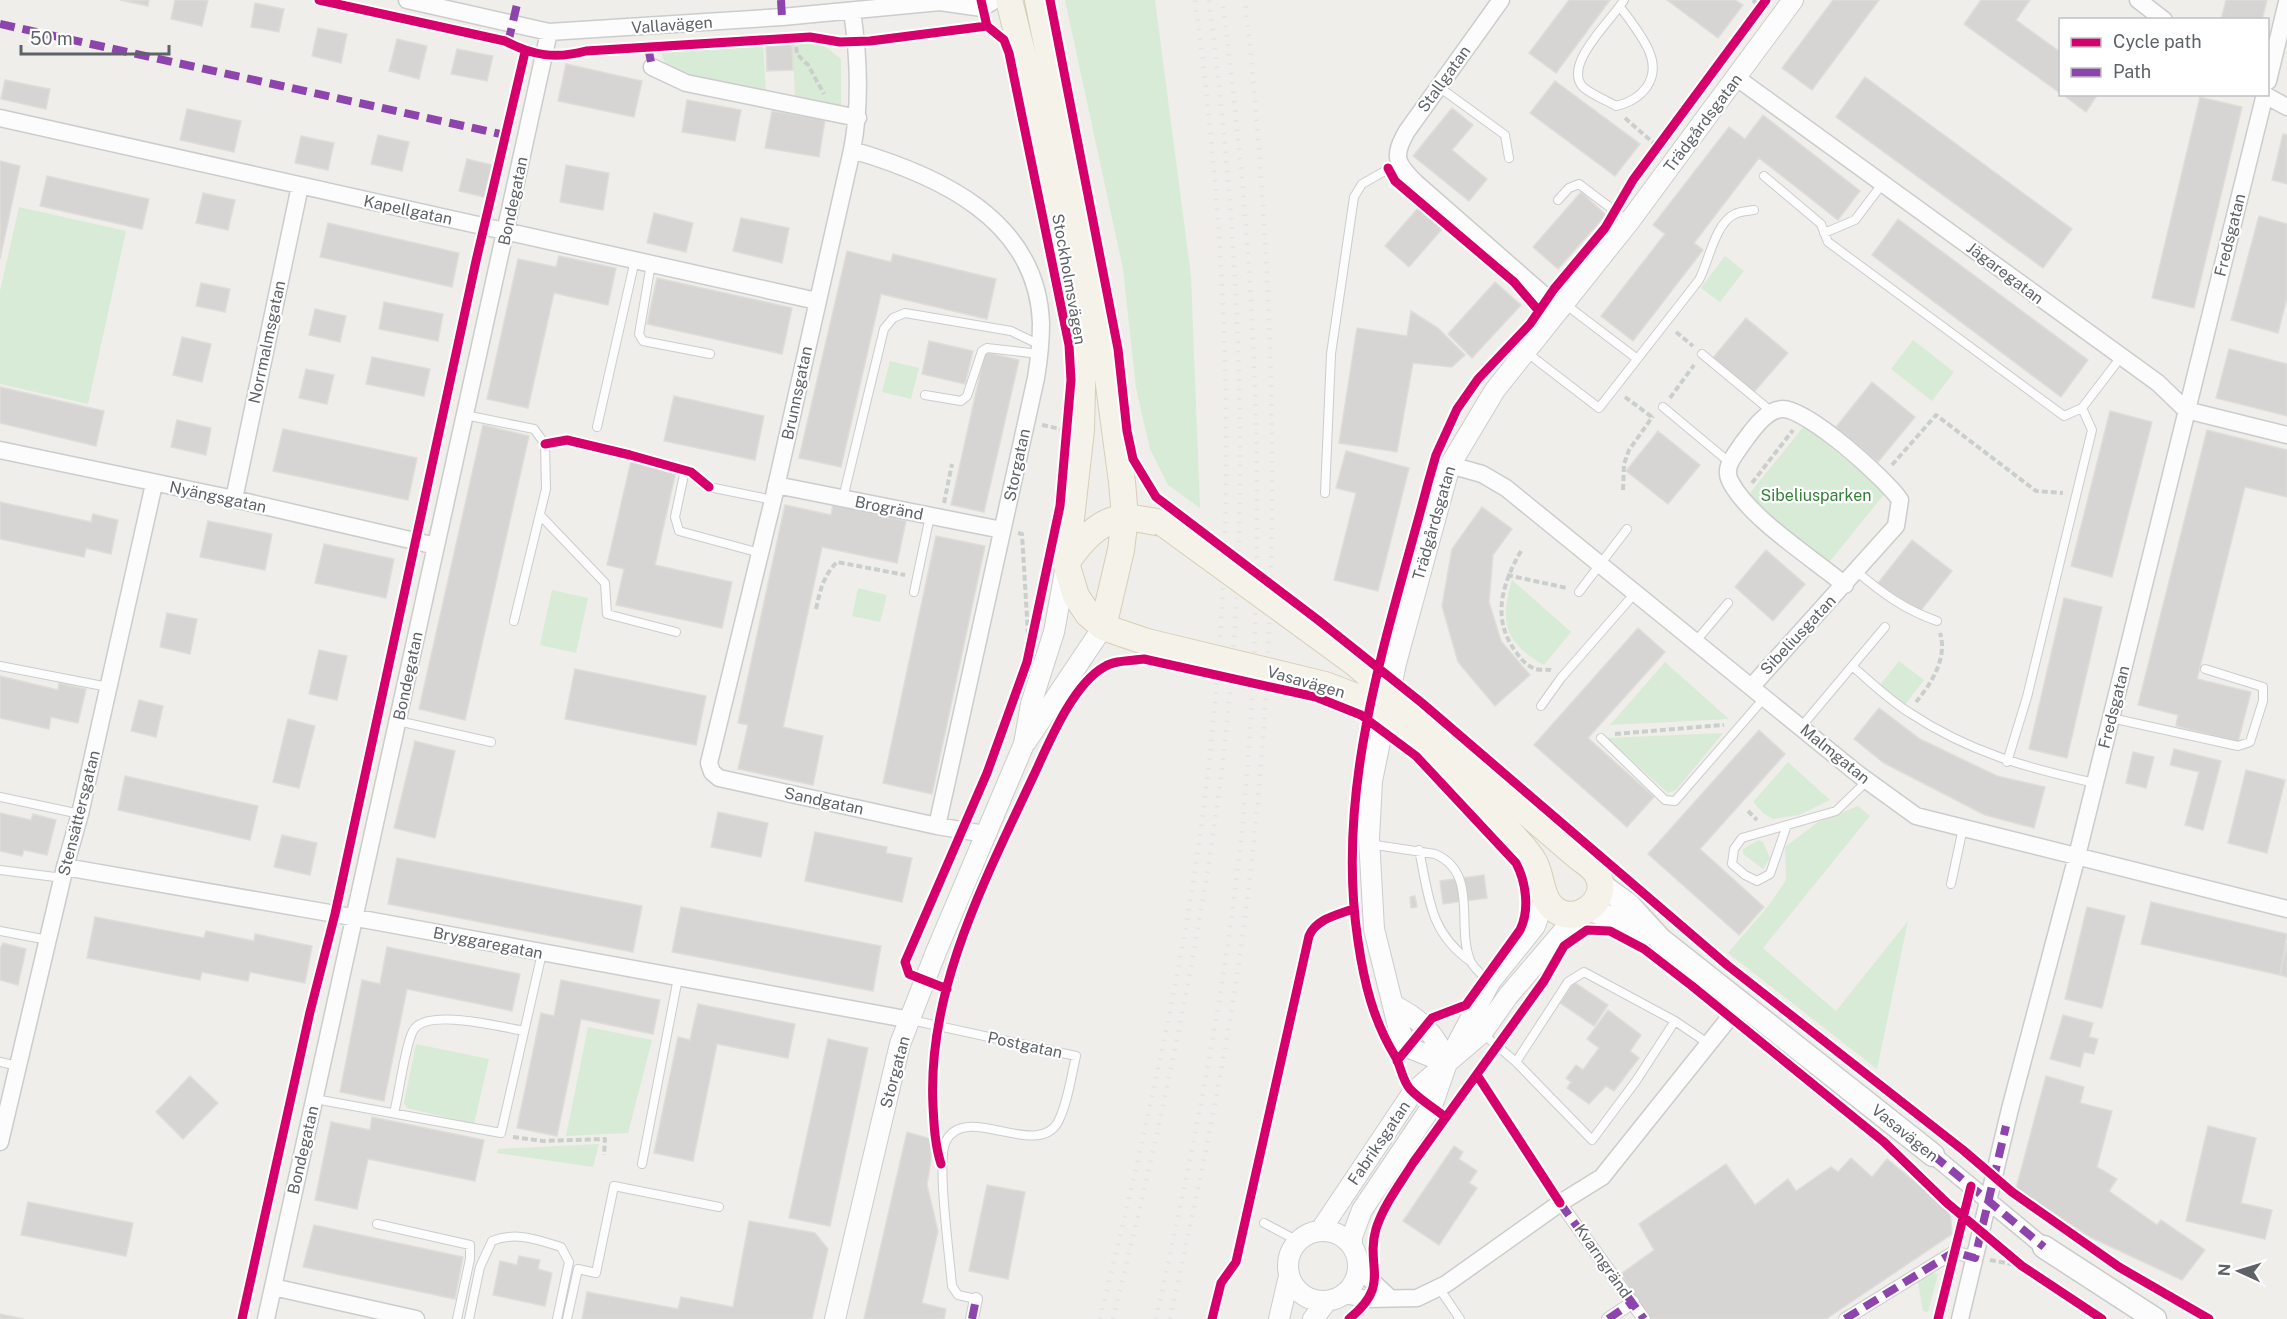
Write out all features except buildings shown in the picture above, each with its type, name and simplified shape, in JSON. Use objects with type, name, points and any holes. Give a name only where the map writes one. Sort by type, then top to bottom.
[{"type":"main road","name":"Stockholmsvägen","points":[[1009,0],[1037,113],[1083,348],[1071,430],[1066,563]]},
{"type":"main road","name":"Stockholmsvägen","points":[[1038,0],[1095,280],[1125,518],[1117,576],[1102,627]]},
{"type":"main road","points":[[1120,470],[1163,523]]},
{"type":"main road","points":[[1066,563],[1091,533],[1106,523],[1125,518],[1163,523]]},
{"type":"main road","name":"Vasavägen","points":[[1163,523],[1355,663],[1506,810],[1534,861],[1544,892],[1556,911],[1566,915],[1584,912],[1618,919],[1660,939]]},
{"type":"main road","name":"Vasavägen","points":[[1066,563],[1076,596],[1088,614],[1102,627],[1147,642],[1325,685],[1362,699],[1396,720],[1506,810],[1596,872],[1600,884],[1629,905],[1660,939],[1933,1155]]},
{"type":"main road","points":[[1544,892],[1547,872],[1554,864],[1564,859],[1581,860]]},
{"type":"main road","points":[[1584,912],[1598,896],[1600,884]]},
{"type":"main road","name":"Vasavägen","points":[[2044,1247],[2155,1319]]},
{"type":"street","name":"Vallavägen","points":[[407,0],[439,4],[549,32],[852,11],[916,2],[942,1],[982,8],[995,0]]},
{"type":"street","name":"Stallgatan","points":[[1399,163],[1400,144],[1501,0]]},
{"type":"street","name":"Trädgårdsgatan","points":[[1447,1063],[1407,1047],[1398,1026],[1395,1006],[1382,968],[1374,929],[1369,844],[1372,781],[1385,711],[1450,465],[1495,390],[1629,222],[1793,0]]},
{"type":"street","points":[[2138,0],[2161,18]]},
{"type":"street","name":"Fredsgatan","points":[[2269,75],[2287,2]]},
{"type":"street","name":"Brunnsgatan","points":[[712,772],[710,763],[775,493],[858,118],[858,55],[852,11]]},
{"type":"street","name":"Bondegatan","points":[[266,1319],[549,32]]},
{"type":"street","points":[[652,67],[686,83],[858,118]]},
{"type":"street","name":"Jägaregatan","points":[[1737,78],[2158,383],[2186,410]]},
{"type":"street","points":[[2269,94],[2287,107]]},
{"type":"street","name":"Fredsgatan","points":[[1960,1319],[2010,1108],[2077,856],[2264,96]]},
{"type":"street","name":"Kapellgatan","points":[[0,118],[817,302]]},
{"type":"street","name":"Storgatan","points":[[852,150],[884,159],[953,188],[999,225],[1019,251],[1030,275],[1041,321],[1040,350],[1026,422],[937,826]]},
{"type":"street","points":[[1399,163],[1416,183],[1563,307]]},
{"type":"street","name":"Norrmalmsgatan","points":[[234,499],[300,186]]},
{"type":"street","name":"Sibeliusgatan","points":[[1752,686],[1896,526],[1900,500],[1882,477],[1804,416],[1784,409],[1772,412]]},
{"type":"street","points":[[2186,410],[2287,435]]},
{"type":"street","points":[[1729,462],[1749,435],[1772,412]]},
{"type":"street","name":"Nyängsgatan","points":[[0,450],[234,499],[436,546]]},
{"type":"street","name":"Sibeliusgatan","points":[[1729,462],[1729,478],[1740,498],[1845,585]]},
{"type":"street","name":"Malmgatan","points":[[1450,465],[1482,474],[1506,488],[1868,781],[1916,816],[2287,909]]},
{"type":"street","name":"Stensättersgatan","points":[[0,1140],[80,814],[154,484]]},
{"type":"street","name":"Brogränd","points":[[775,493],[843,498],[1002,530]]},
{"type":"street","name":"Storgatan","points":[[1024,744],[1037,649],[1066,563]]},
{"type":"street","name":"Storgatan","points":[[835,1319],[900,1044],[1024,744],[1102,627]]},
{"type":"street","name":"Sandgatan","points":[[712,772],[719,778],[937,826]]},
{"type":"street","points":[[937,826],[986,834]]},
{"type":"street","name":"Bryggaregatan","points":[[64,873],[355,917],[910,1020]]},
{"type":"street","name":"Fabriksgatan","points":[[1352,1245],[1352,1237],[1362,1210],[1432,1106],[1447,1063],[1490,982],[1535,926],[1544,892]]},
{"type":"street","name":"Fabriksgatan","points":[[1320,1231],[1413,1092],[1482,1033],[1508,996],[1584,912]]},
{"type":"street","points":[[1289,1276],[1294,1287],[1304,1296],[1368,1299],[1417,1298],[1439,1288],[1560,1203],[1602,1177],[1742,1002]]},
{"type":"street","points":[[1395,1006],[1426,1025],[1438,1041],[1447,1063]]},
{"type":"street","name":"Vasavägen","points":[[1933,1155],[2044,1247]]},
{"type":"street","name":"Kvarngränd","points":[[1560,1203],[1644,1319]]},
{"type":"street","points":[[1280,1319],[1289,1276],[1291,1251],[1298,1241],[1308,1234],[1320,1231],[1339,1234],[1352,1245],[1358,1256],[1359,1269],[1355,1283],[1312,1319]]},
{"type":"street","points":[[1845,1319],[1954,1252],[1975,1258]]},
{"type":"street","points":[[1359,1269],[1390,1298]]},
{"type":"street","points":[[273,1287],[416,1319]]},
{"type":"street","name":"Postgatan","points":[[972,1319],[976,1299]]},
{"type":"street","points":[[1608,1319],[1633,1302]]},
{"type":"lane","points":[[1622,4],[1649,52],[1651,75],[1644,94],[1631,103],[1616,106],[1583,87],[1578,75],[1579,58],[1622,4]]},
{"type":"lane","points":[[1439,87],[1505,135],[1509,158]]},
{"type":"lane","points":[[1325,493],[1326,414],[1331,354],[1354,197],[1362,184],[1399,163]]},
{"type":"lane","points":[[1764,176],[1821,224],[1828,242],[2064,416],[2082,408],[2121,357]]},
{"type":"lane","points":[[1824,233],[1855,220],[1884,183]]},
{"type":"lane","points":[[1558,200],[1569,188],[1579,184],[1629,222]]},
{"type":"lane","points":[[1526,352],[1599,408],[1699,280],[1709,262],[1714,238],[1734,214],[1754,210]]},
{"type":"lane","points":[[643,262],[639,334],[643,341],[710,354]]},
{"type":"lane","points":[[597,427],[643,262]]},
{"type":"lane","points":[[1563,307],[1636,358]]},
{"type":"lane","points":[[843,498],[884,329],[893,318],[905,313],[1011,331],[1040,350]]},
{"type":"lane","points":[[925,395],[961,401],[967,396],[982,351],[987,348],[1040,350]]},
{"type":"lane","points":[[1702,354],[1772,412]]},
{"type":"lane","points":[[1663,407],[1729,462]]},
{"type":"lane","points":[[2007,762],[2027,697],[2092,430],[2082,408]]},
{"type":"lane","points":[[465,414],[534,429],[545,444],[546,489],[514,621]]},
{"type":"lane","points":[[685,470],[675,517],[679,531],[760,554]]},
{"type":"lane","points":[[709,487],[775,493]]},
{"type":"lane","points":[[540,515],[606,583],[607,614],[676,632]]},
{"type":"lane","points":[[915,592],[917,578],[936,517]]},
{"type":"lane","points":[[1579,592],[1602,565],[1627,529]]},
{"type":"lane","points":[[1857,571],[1884,595],[1912,612],[1936,621]]},
{"type":"lane","points":[[1541,706],[1561,678],[1636,592]]},
{"type":"lane","points":[[1696,641],[1728,603]]},
{"type":"lane","points":[[1801,727],[1885,627]]},
{"type":"lane","points":[[0,666],[108,687]]},
{"type":"lane","points":[[1852,666],[1908,712],[1956,741],[2007,762],[2095,783]]},
{"type":"lane","points":[[2111,718],[2238,746],[2250,742],[2263,701],[2263,687],[2205,669]]},
{"type":"lane","points":[[1601,738],[1665,800],[1675,801],[1765,696]]},
{"type":"lane","points":[[398,721],[490,742]]},
{"type":"lane","points":[[1787,825],[1770,874],[1757,881],[1732,864],[1734,849],[1742,838],[1787,825],[1836,811],[1868,781]]},
{"type":"lane","points":[[0,798],[80,814]]},
{"type":"lane","points":[[1952,884],[1963,828]]},
{"type":"lane","points":[[1369,844],[1419,850],[1444,858],[1459,876],[1470,961]]},
{"type":"lane","points":[[1419,850],[1437,924],[1453,949],[1470,961],[1490,982]]},
{"type":"lane","points":[[0,870],[64,873]]},
{"type":"lane","points":[[0,931],[48,940]]},
{"type":"lane","points":[[315,1099],[501,1133],[542,953]]},
{"type":"lane","points":[[1516,1062],[1568,982],[1584,972],[1675,1021],[1709,1044]]},
{"type":"lane","points":[[642,1164],[678,978]]},
{"type":"lane","points":[[394,1113],[413,1030],[423,1020],[444,1018],[524,1030]]},
{"type":"lane","name":"Postgatan","points":[[910,1020],[1076,1056],[1057,1124],[1044,1134],[1026,1135],[965,1126],[953,1131],[945,1142],[941,1164],[952,1286],[958,1295],[976,1299]]},
{"type":"lane","points":[[1482,1033],[1516,1062],[1592,1140],[1636,1081],[1675,1021]]},
{"type":"lane","points":[[0,1062],[18,1066]]},
{"type":"lane","points":[[567,1319],[578,1269],[596,1274],[614,1186],[719,1207]]},
{"type":"lane","points":[[1264,1223],[1298,1241]]},
{"type":"lane","points":[[377,1224],[470,1245],[470,1259],[456,1319]]},
{"type":"lane","points":[[468,1319],[480,1267],[492,1241],[507,1235],[536,1239],[561,1247],[569,1262],[557,1319]]},
{"type":"lane","points":[[1439,1288],[1460,1319]]},
{"type":"path","points":[[1753,0],[1763,3],[1754,16]]},
{"type":"path","points":[[784,39],[799,38],[797,54],[808,65],[835,114]]},
{"type":"path","points":[[1613,104],[1661,142],[1652,155]]},
{"type":"path","points":[[1663,407],[1702,354],[1666,323]]},
{"type":"path","points":[[1615,389],[1652,417],[1629,450],[1624,464],[1623,490]]},
{"type":"path","points":[[1882,477],[1936,415],[2036,492],[2053,491],[2076,496]]},
{"type":"path","points":[[1740,498],[1804,416]]},
{"type":"path","points":[[1026,422],[1071,430]]},
{"type":"path","points":[[936,517],[952,464]]},
{"type":"path","points":[[1002,530],[1022,534],[1028,634],[1037,649]]},
{"type":"path","points":[[1521,551],[1507,575],[1501,608],[1505,637],[1522,661],[1534,669],[1550,669],[1561,678]]},
{"type":"path","points":[[816,609],[828,571],[837,562],[917,578]]},
{"type":"path","points":[[1507,575],[1579,592]]},
{"type":"path","points":[[1908,712],[1931,681],[1941,658],[1942,640],[1936,621]]},
{"type":"path","points":[[1037,622],[1037,649]]},
{"type":"path","points":[[1601,738],[1603,735],[1681,728],[1739,727]]},
{"type":"path","points":[[501,1133],[519,1139],[543,1141],[605,1139],[604,1155]]},
{"type":"path","points":[[1981,1232],[2032,1272]]},
{"type":"path","points":[[1975,1258],[2022,1266]]},
{"type":"green space","points":[[1065,0],[1155,0],[1191,276],[1200,508],[1168,485],[1150,449],[1136,388],[1123,269]]},
{"type":"green space","points":[[813,37],[841,59],[841,106],[825,107],[795,96],[792,39]]},
{"type":"green space","points":[[763,42],[766,92],[684,77],[665,63],[658,45]]},
{"type":"green space","points":[[19,207],[126,231],[88,404],[0,384],[0,291]]},
{"type":"green space","points":[[1725,256],[1744,271],[1720,302],[1701,288]]},
{"type":"green space","points":[[1913,340],[1954,372],[1932,401],[1891,369]]},
{"type":"green space","points":[[890,361],[919,368],[911,399],[882,392]]},
{"type":"green space","name":"Sibeliusparken","points":[[1804,426],[1886,492],[1827,565],[1745,499]]},
{"type":"green space","points":[[1512,580],[1571,632],[1544,665],[1521,648],[1513,640],[1508,630],[1506,608]]},
{"type":"green space","points":[[858,588],[887,595],[880,622],[852,616]]},
{"type":"green space","points":[[552,590],[588,598],[576,653],[540,645]]},
{"type":"green space","points":[[1899,661],[1924,680],[1905,705],[1880,685]]},
{"type":"green space","points":[[1665,662],[1729,719],[1610,725]]},
{"type":"green space","points":[[1723,733],[1676,790],[1668,793],[1607,738]]},
{"type":"green space","points":[[1788,762],[1830,800],[1799,815],[1773,819],[1763,813],[1753,802]]},
{"type":"green space","points":[[1858,806],[1870,816],[1763,948],[1836,1011],[1908,921],[1877,1069],[1728,953],[1769,905],[1786,880],[1785,847],[1818,822]]},
{"type":"green space","points":[[1759,840],[1763,842],[1770,858],[1763,869],[1743,854],[1743,849]]},
{"type":"green space","points":[[588,1027],[652,1040],[628,1133],[566,1136]]},
{"type":"green space","points":[[416,1044],[489,1059],[474,1124],[407,1108],[404,1103]]},
{"type":"green space","points":[[599,1144],[593,1167],[497,1153],[498,1149]]},
{"type":"green space","points":[[1923,1272],[1938,1274],[1928,1312],[1923,1311],[1917,1277]]},
{"type":"railway","points":[[1100,1319],[1147,1119],[1175,984],[1198,849],[1217,683],[1223,586],[1226,390],[1216,195],[1195,0]]},
{"type":"railway","points":[[1113,1319],[1176,1045],[1202,907],[1222,768],[1232,672],[1238,576],[1239,384],[1229,191],[1209,0]]},
{"type":"railway","points":[[1156,1319],[1182,1200],[1216,1020],[1234,900],[1250,734],[1257,524],[1252,314],[1245,209],[1222,0]]},
{"type":"railway","points":[[1170,1319],[1214,1107],[1241,947],[1260,782],[1267,670],[1271,558],[1270,334],[1256,111],[1245,0]]},
{"type":"marked path","points":[[508,43],[518,0]]},
{"type":"marked path","points":[[781,0],[782,17]]},
{"type":"marked path","points":[[0,24],[505,135]]},
{"type":"marked path","points":[[648,47],[652,67]]},
{"type":"marked path","points":[[1845,1319],[1954,1252],[1975,1258],[2006,1126]]},
{"type":"marked path","points":[[1933,1155],[2044,1247]]},
{"type":"marked path","points":[[1560,1203],[1644,1319]]},
{"type":"marked path","points":[[972,1319],[976,1299]]},
{"type":"marked path","points":[[1608,1319],[1633,1302]]},
{"type":"cycle path","points":[[319,0],[505,41],[525,50],[545,55],[810,37],[840,42],[870,41],[987,26]]},
{"type":"cycle path","points":[[947,989],[909,974],[905,962],[987,773],[1027,662],[1060,506],[1071,380],[1069,345],[1009,53],[1004,40],[987,26],[981,0]]},
{"type":"cycle path","points":[[1050,0],[1118,349],[1127,431],[1133,459],[1156,497],[1318,620],[1422,703],[1727,965],[1963,1150],[2012,1192],[2119,1267],[2209,1319]]},
{"type":"cycle path","points":[[1445,1117],[1407,1085],[1375,1015],[1360,956],[1353,882],[1353,824],[1359,766],[1369,709],[1397,595],[1436,455],[1457,409],[1478,379],[1530,324],[1554,289],[1605,228],[1633,180],[1766,0]]},
{"type":"cycle path","points":[[242,1319],[310,1012],[335,914],[476,261],[525,52]]},
{"type":"cycle path","points":[[1388,168],[1395,181],[1514,282],[1538,310]]},
{"type":"cycle path","points":[[545,444],[567,440],[630,455],[691,472],[709,487]]},
{"type":"cycle path","points":[[941,1164],[934,1121],[934,1062],[939,1020],[949,978],[963,936],[996,855],[1071,701],[1092,676],[1104,667],[1118,662],[1144,659],[1316,697],[1361,715],[1416,756],[1516,863],[1522,879],[1526,905],[1520,930],[1466,1005],[1432,1018],[1397,1061]]},
{"type":"cycle path","points":[[1212,1319],[1221,1283],[1236,1262],[1309,936],[1317,925],[1353,909]]},
{"type":"cycle path","points":[[1349,1319],[1362,1307],[1374,1285],[1373,1243],[1376,1229],[1392,1195],[1544,981],[1564,946],[1587,930],[1610,931],[1644,949],[1884,1142],[1947,1203],[2022,1266],[2102,1319]]},
{"type":"cycle path","points":[[1477,1075],[1560,1203]]},
{"type":"cycle path","points":[[1938,1319],[1971,1186]]}]
